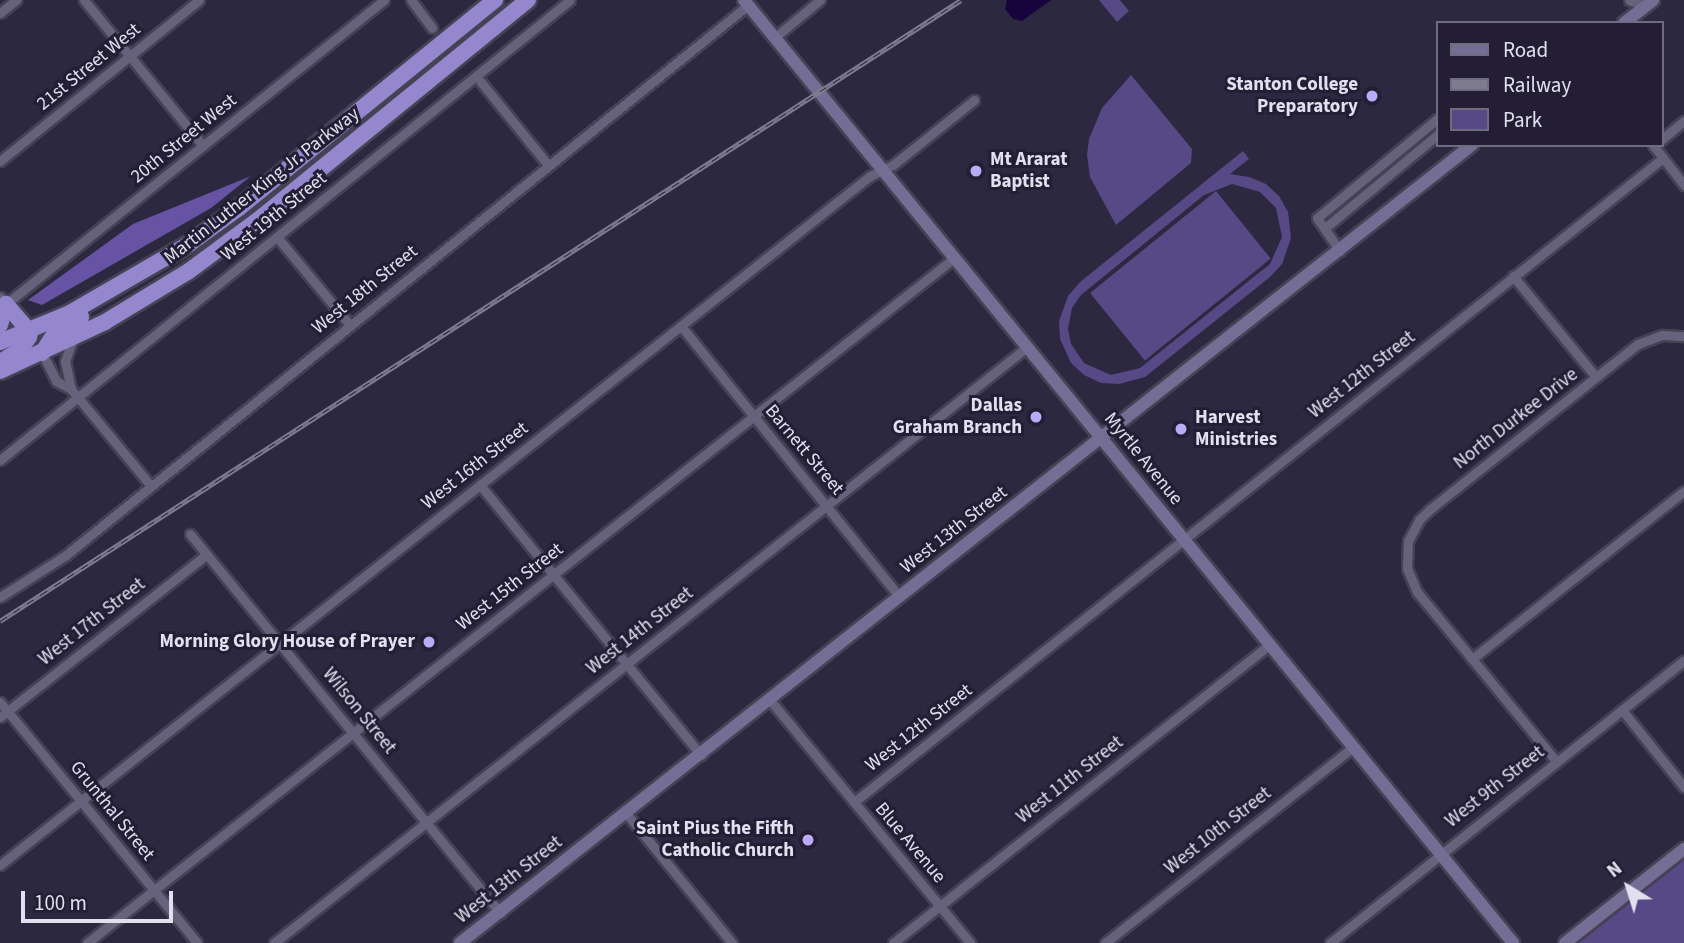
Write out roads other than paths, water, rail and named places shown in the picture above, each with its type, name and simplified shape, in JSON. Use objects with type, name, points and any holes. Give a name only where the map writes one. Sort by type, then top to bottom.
[{"type":"highway","name":"Martin Luther King Jr. Parkway","points":[[0,342],[30,332],[152,268],[239,208],[495,0]]},
{"type":"highway","name":"Martin Luther King Jr. Parkway","points":[[0,371],[73,339],[160,290],[223,246],[528,0]]},
{"type":"highway","points":[[42,353],[53,336],[152,268]]},
{"type":"highway","points":[[0,325],[3,300]]},
{"type":"highway","points":[[0,362],[20,350],[30,332],[3,300]]},
{"type":"street","points":[[0,13],[16,0]]},
{"type":"street","points":[[84,0],[203,146]]},
{"type":"street","name":"21st Street West","points":[[0,161],[199,0]]},
{"type":"street","name":"20th Street West","points":[[3,300],[203,146],[384,0]]},
{"type":"street","points":[[411,0],[432,28]]},
{"type":"street","name":"West 19th Street","points":[[0,460],[570,0]]},
{"type":"street","points":[[774,38],[820,0]]},
{"type":"street","points":[[1629,0],[1649,3]]},
{"type":"street","name":"Myrtle Avenue","points":[[746,3],[1513,943]]},
{"type":"street","name":"West 18th Street","points":[[0,597],[66,555],[746,3]]},
{"type":"street","points":[[1626,21],[1649,3]]},
{"type":"street","points":[[476,76],[548,165]]},
{"type":"street","name":"West 16th Street","points":[[0,865],[870,176],[883,170],[974,100]]},
{"type":"street","points":[[1340,251],[1317,218],[1436,120]]},
{"type":"street","points":[[1663,137],[1684,121]]},
{"type":"street","points":[[1325,228],[1436,136]]},
{"type":"street","name":"West 13th Street","points":[[460,943],[1470,147]]},
{"type":"street","points":[[1654,147],[1684,185]]},
{"type":"street","name":"West 12th Street","points":[[854,802],[1662,158]]},
{"type":"street","points":[[277,237],[350,325]]},
{"type":"street","name":"West 15th Street","points":[[87,943],[954,258]]},
{"type":"street","points":[[1513,276],[1596,377]]},
{"type":"street","name":"Barnett Street","points":[[681,326],[900,597]]},
{"type":"street","name":"North Durkee Drive","points":[[1472,659],[1411,582],[1406,557],[1412,531],[1429,510],[1639,344],[1662,335],[1679,335]]},
{"type":"street","points":[[73,339],[65,361],[71,388],[151,486]]},
{"type":"street","name":"West 14th Street","points":[[274,943],[1027,347]]},
{"type":"street","points":[[42,353],[56,381],[71,388]]},
{"type":"street","points":[[480,485],[701,755]]},
{"type":"street","points":[[1556,761],[1472,659],[1684,491]]},
{"type":"street","name":"Wilson Street","points":[[190,534],[500,913]]},
{"type":"street","name":"West 17th Street","points":[[4,714],[206,554]]},
{"type":"street","name":"West 11th Street","points":[[893,943],[1269,645]]},
{"type":"street","name":"West 9th Street","points":[[1330,943],[1684,660]]},
{"type":"street","name":"Blue Avenue","points":[[770,700],[970,943]]},
{"type":"street","name":"Grunthal Street","points":[[0,702],[4,714],[81,801],[197,943]]},
{"type":"street","points":[[1622,709],[1684,787]]},
{"type":"street","name":"West 10th Street","points":[[1105,943],[1353,747]]},
{"type":"street","points":[[626,813],[732,943]]},
{"type":"street","points":[[1565,943],[1684,849]]},
{"type":"railway","points":[[0,621],[961,0]]},
{"type":"place","name":"Stanton College Preparatory","points":[[1372,96]]},
{"type":"place","name":"Mt Ararat Baptist","points":[[976,171]]},
{"type":"place","name":"Dallas Graham Branch","points":[[1036,417]]},
{"type":"place","name":"Harvest Ministries","points":[[1181,429]]},
{"type":"place","name":"Morning Glory House of Prayer","points":[[429,642]]},
{"type":"place","name":"Saint Pius the Fifth Catholic Church","points":[[808,840]]}]
